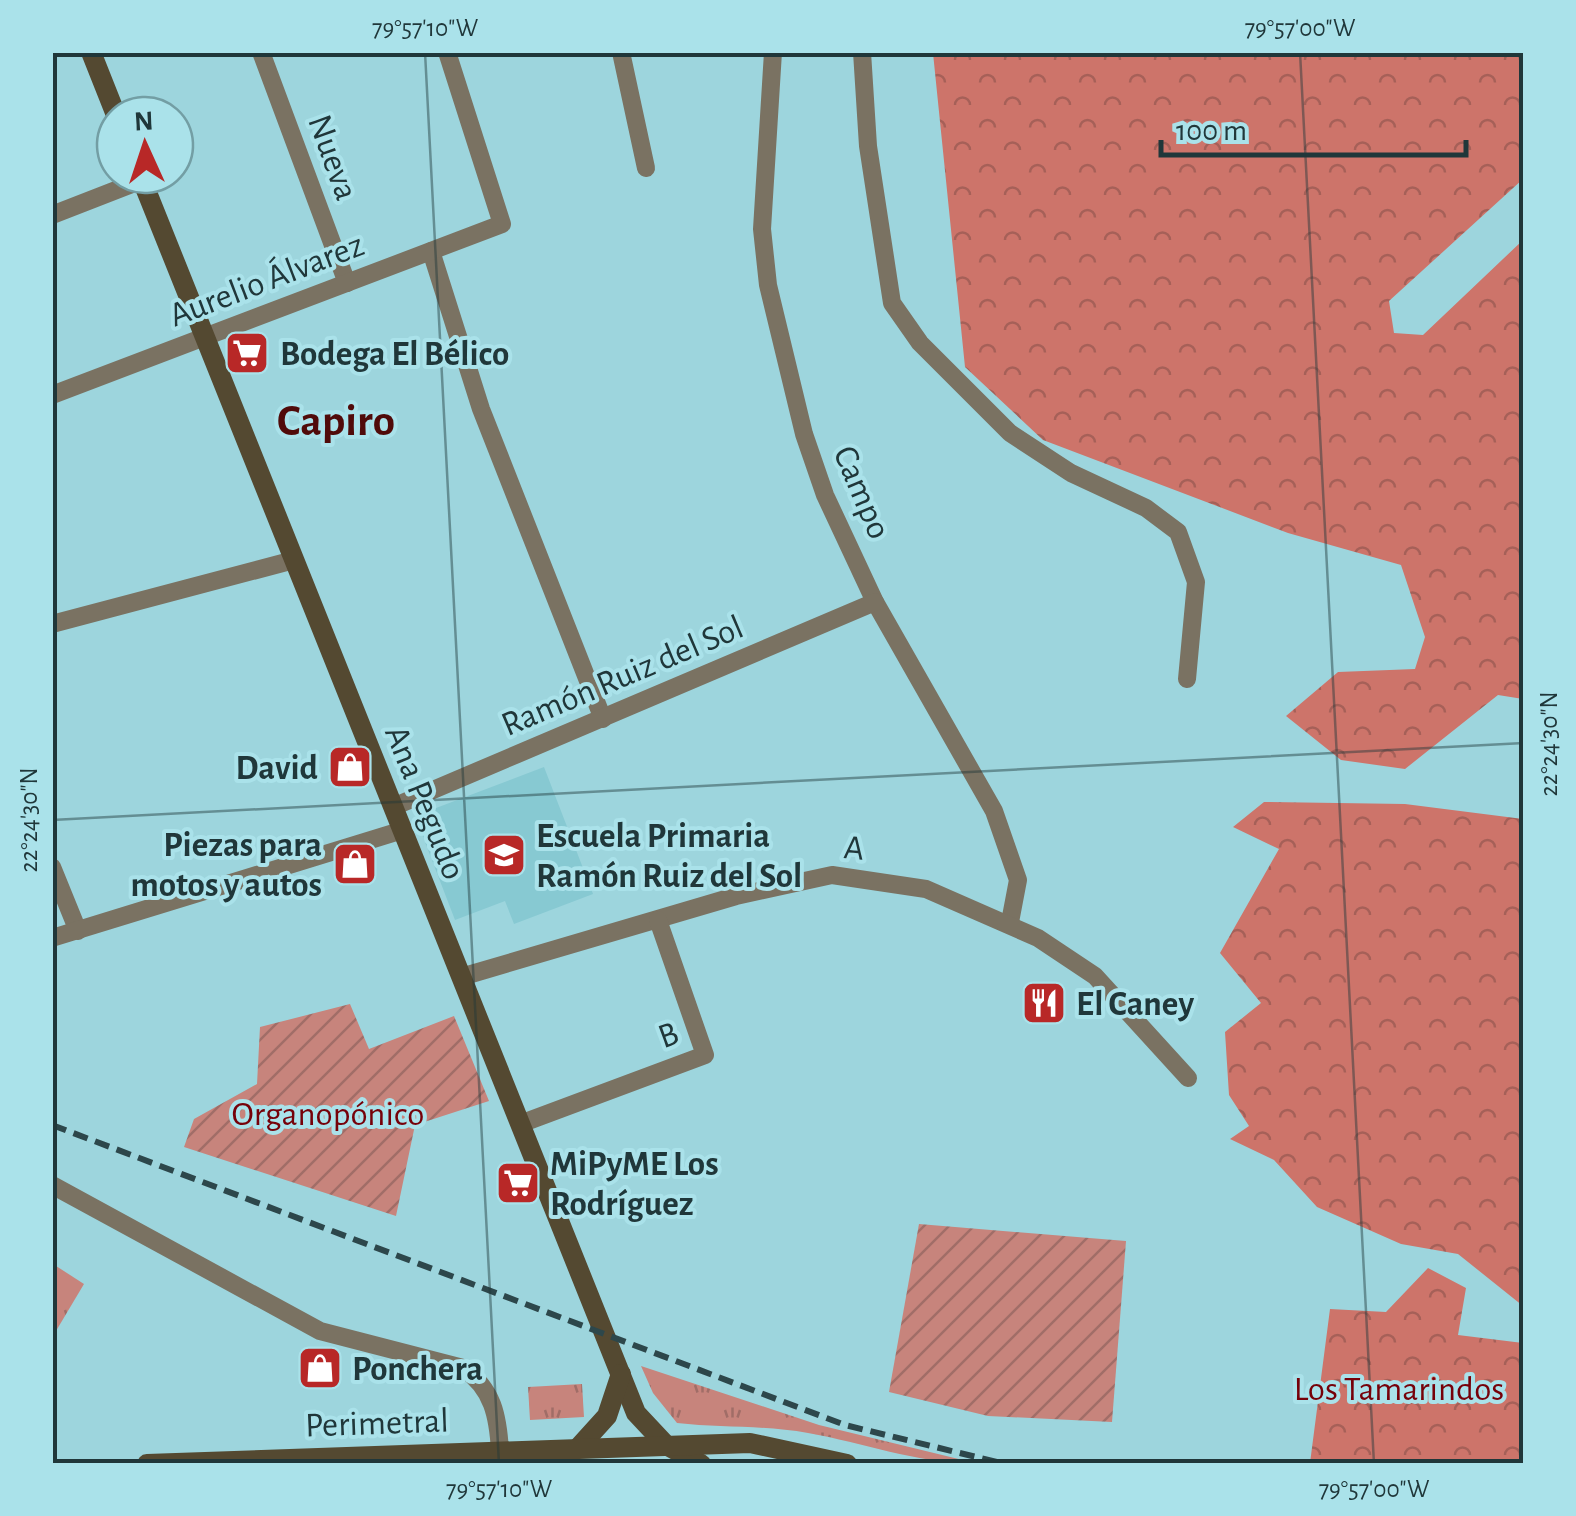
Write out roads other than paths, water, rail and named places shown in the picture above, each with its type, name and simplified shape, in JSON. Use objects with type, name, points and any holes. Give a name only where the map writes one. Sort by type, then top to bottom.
[{"type":"street","points":[[91,52],[108,95]]},
{"type":"street","name":"Nueva","points":[[261,52],[347,283]]},
{"type":"street","name":"Aurelio Álvarez","points":[[52,396],[502,224],[447,52]]},
{"type":"street","points":[[620,52],[646,168]]},
{"type":"street","name":"Campo","points":[[773,52],[762,229],[768,285],[804,434],[826,495],[876,602],[994,811],[1018,880],[1010,922]]},
{"type":"street","points":[[862,52],[868,146],[892,303],[920,343],[1010,433],[1071,473],[1146,508],[1178,532],[1196,582],[1187,680]]},
{"type":"street","points":[[52,215],[100,195]]},
{"type":"street","name":"Ana Pegudo","points":[[148,195],[636,1413],[666,1445]]},
{"type":"street","points":[[431,252],[480,409],[603,718]]},
{"type":"street","points":[[52,624],[294,560]]},
{"type":"street","name":"Ramón Ruiz del Sol","points":[[394,807],[876,602]]},
{"type":"street","points":[[52,938],[402,830]]},
{"type":"street","points":[[52,867],[78,931]]},
{"type":"street","name":"A","points":[[461,977],[736,896],[832,875],[926,889],[1010,922],[1095,976],[1188,1078]]},
{"type":"street","name":"B","points":[[520,1124],[705,1055],[658,920]]},
{"type":"street","points":[[52,1185],[320,1331],[462,1368],[479,1380],[497,1412],[500,1451]]},
{"type":"street","points":[[578,1448],[607,1416],[621,1374]]},
{"type":"street","points":[[606,1464],[628,1446],[636,1413]]},
{"type":"street","name":"Perimetral","points":[[147,1464],[750,1444],[846,1464]]},
{"type":"street","points":[[666,1445],[701,1464]]},
{"type":"railway","points":[[52,1125],[845,1425],[1005,1464]]},
{"type":"place","name":"Bodega El Bélico","points":[[247,353]]},
{"type":"place","name":"David","points":[[350,767]]},
{"type":"place","name":"Escuela Primaria Ramón Ruiz del Sol","points":[[504,855]]},
{"type":"place","name":"Piezas para motos y autos","points":[[355,864]]},
{"type":"place","name":"El Caney","points":[[1044,1003]]},
{"type":"place","name":"MiPyME Los Rodríguez","points":[[518,1183]]},
{"type":"place","name":"Ponchera","points":[[320,1368]]},
{"type":"district","name":"Capiro","points":[[336,419]]},
{"type":"park label","name":"Organopónico","points":[[328,1113]]},
{"type":"park label","name":"Los Tamarindos","points":[[1399,1388]]}]
